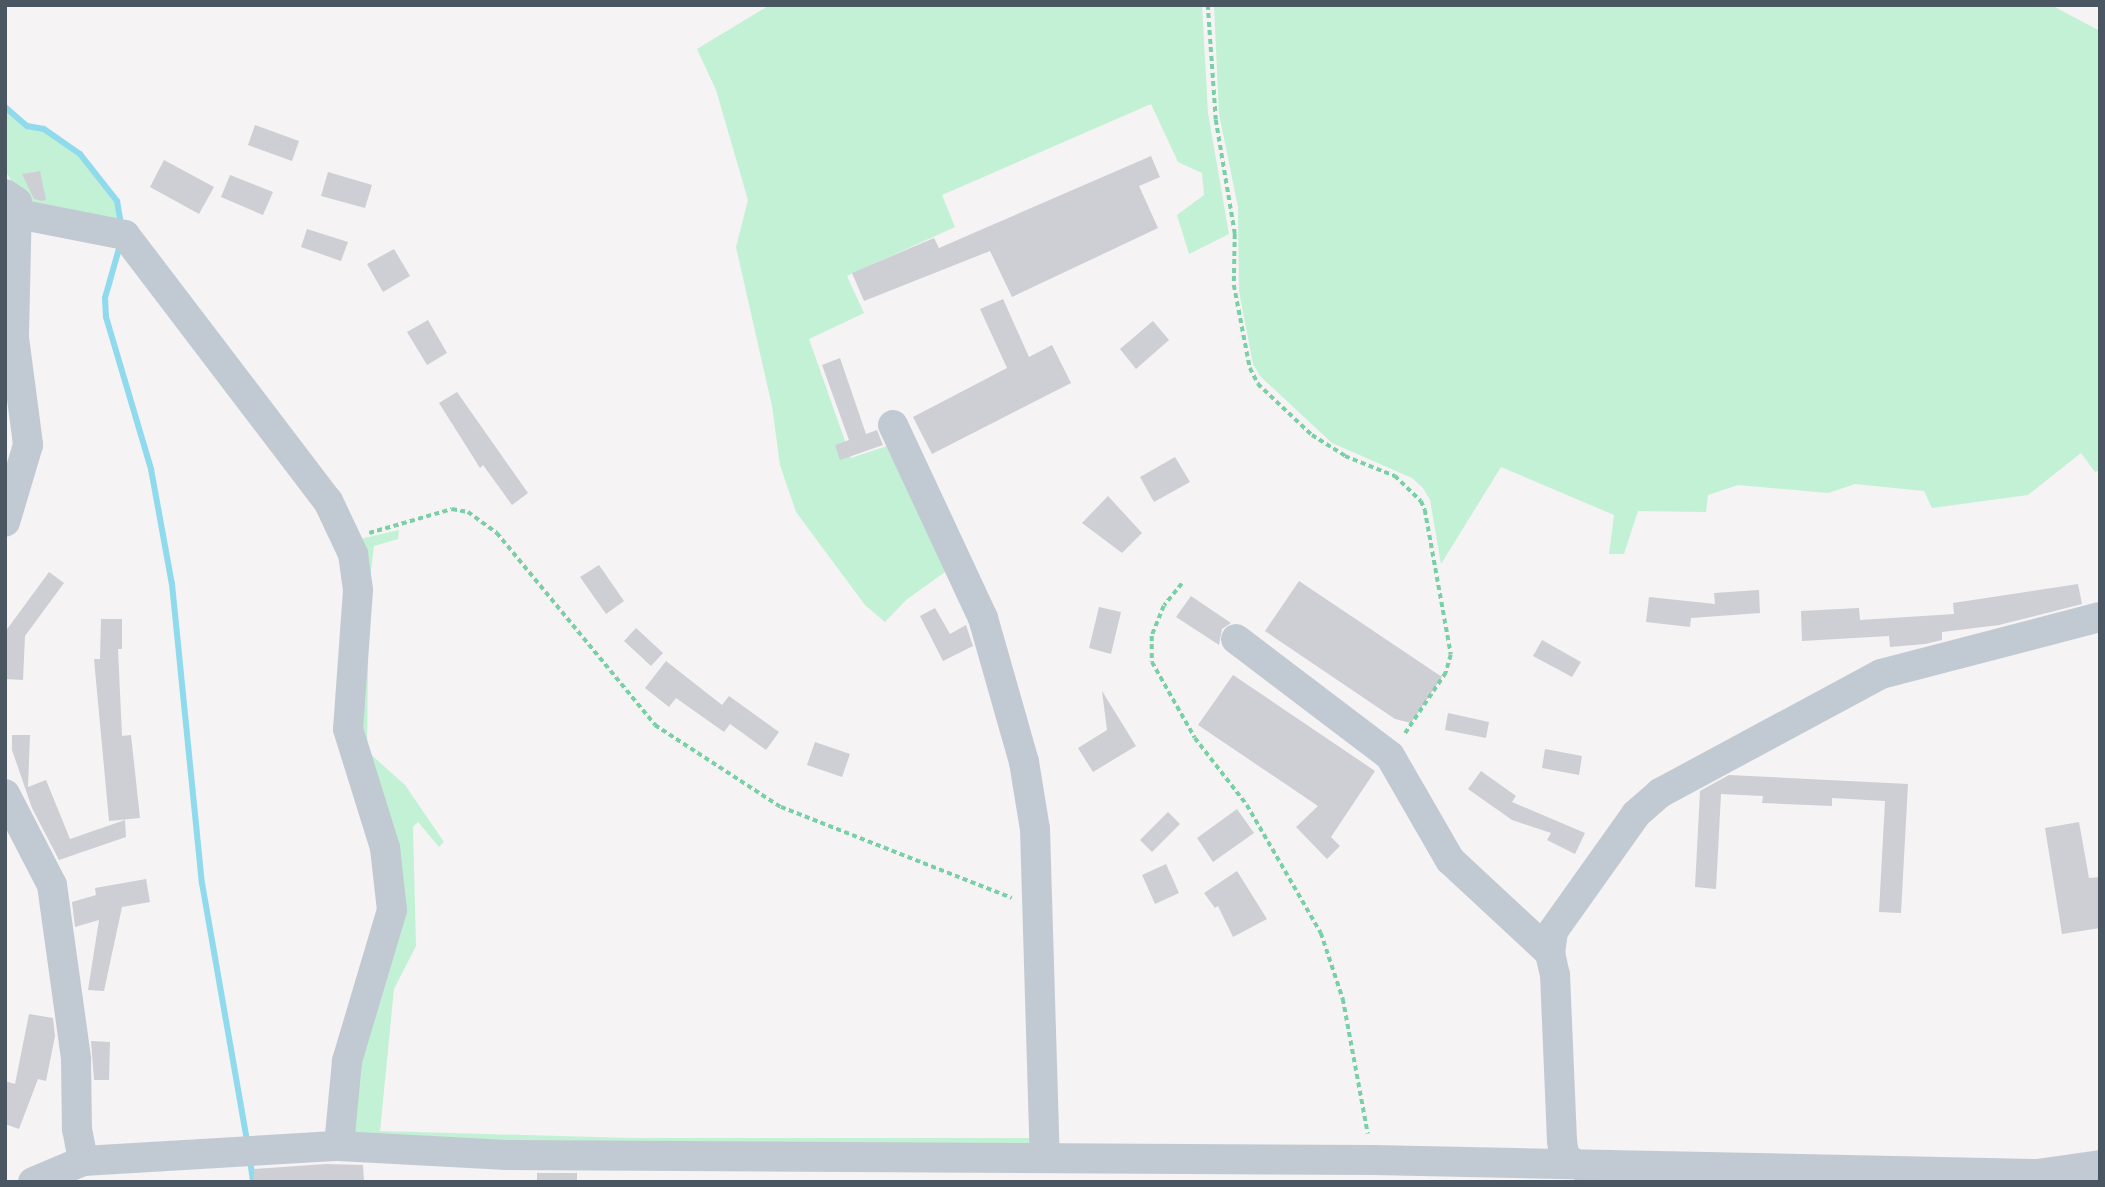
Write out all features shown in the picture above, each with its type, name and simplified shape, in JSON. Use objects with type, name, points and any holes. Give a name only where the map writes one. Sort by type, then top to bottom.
[{"type":"street","points":[[5,522],[28,445],[14,338],[11,197],[114,233],[328,501],[346,538],[358,590],[348,729],[382,835],[392,910],[347,1061],[340,1146]]},
{"type":"street","points":[[893,425],[983,618],[1007,690],[1035,829],[1045,1157]]},
{"type":"street","points":[[1574,1164],[1564,1155],[1562,1141],[1555,975],[1550,953],[1553,931],[1583,885],[1636,814],[1660,793],[1881,674],[2100,617]]},
{"type":"street","points":[[1236,639],[1390,756],[1450,860],[1550,953]]},
{"type":"street","points":[[5,794],[52,885],[76,1059],[77,1129],[83,1161]]},
{"type":"street","points":[[33,1182],[83,1161],[340,1146],[507,1154],[1373,1160],[2036,1174],[2100,1165]]},
{"type":"path","points":[[1208,5],[1216,120],[1235,234],[1234,285],[1250,368],[1258,384],[1327,447],[1395,476],[1421,500],[1425,510],[1451,655],[1446,673],[1390,756]]},
{"type":"path","points":[[346,538],[452,509],[468,512],[497,533],[654,724],[781,807],[1039,909]]},
{"type":"path","points":[[1182,584],[1164,606],[1152,636],[1152,662],[1195,738],[1247,805],[1321,933],[1343,999],[1373,1160]]},
{"type":"green space","points":[[770,5],[1202,5],[1208,113],[1229,234],[1189,254],[1177,215],[1204,195],[1202,173],[1178,162],[1151,104],[942,195],[955,227],[847,276],[864,313],[809,339],[851,458],[890,445],[952,567],[906,600],[885,622],[865,605],[796,512],[780,465],[772,406],[736,247],[748,200],[716,90],[697,49]]},
{"type":"green space","points":[[1214,5],[2051,5],[2100,31],[2100,470],[2095,472],[2081,453],[2028,495],[1932,508],[1924,491],[1855,484],[1828,493],[1738,485],[1708,495],[1706,512],[1638,511],[1624,554],[1609,554],[1614,515],[1501,467],[1441,564],[1430,500],[1423,488],[1412,478],[1332,443],[1260,376],[1253,364],[1239,291],[1238,207],[1219,114]]},
{"type":"green space","points":[[5,110],[26,128],[44,131],[79,156],[115,203],[119,222],[23,201],[5,170]]},
{"type":"green space","points":[[399,530],[398,539],[374,546],[369,588],[367,751],[405,785],[444,842],[439,847],[418,822],[413,827],[416,946],[394,989],[380,1131],[630,1138],[1035,1138],[1036,1144],[344,1140],[347,1109],[396,922],[363,765],[356,540]]},
{"type":"building","points":[[255,125],[299,141],[292,161],[248,145]]},
{"type":"building","points":[[1151,156],[1160,177],[1139,186],[1158,228],[1012,297],[990,251],[864,301],[852,273],[934,238],[939,248]]},
{"type":"building","points":[[164,160],[214,187],[199,214],[150,187]]},
{"type":"building","points":[[40,171],[46,200],[42,201],[34,199],[22,174]]},
{"type":"building","points":[[328,172],[372,185],[365,208],[321,196]]},
{"type":"building","points":[[230,175],[273,192],[263,215],[221,197]]},
{"type":"building","points":[[307,229],[348,242],[341,261],[301,247]]},
{"type":"building","points":[[394,249],[410,276],[383,292],[367,264]]},
{"type":"building","points":[[1003,299],[1029,357],[1052,345],[1071,383],[932,454],[913,417],[1007,368],[980,309]]},
{"type":"building","points":[[428,320],[447,353],[427,365],[407,332]]},
{"type":"building","points":[[1153,321],[1169,340],[1136,369],[1120,349]]},
{"type":"building","points":[[840,358],[866,434],[877,430],[883,445],[840,460],[835,445],[849,440],[822,365]]},
{"type":"building","points":[[457,392],[528,493],[512,505],[483,465],[480,468],[439,403]]},
{"type":"building","points":[[1175,457],[1190,482],[1154,502],[1140,477]]},
{"type":"building","points":[[1108,496],[1142,533],[1122,553],[1082,523]]},
{"type":"building","points":[[599,565],[624,601],[606,614],[580,577]]},
{"type":"building","points":[[49,572],[64,583],[25,636],[23,680],[5,679],[5,632]]},
{"type":"building","points":[[1299,581],[1442,677],[1411,723],[1395,719],[1265,631]]},
{"type":"building","points":[[2078,584],[2082,604],[1999,625],[1942,632],[1942,640],[1925,644],[1890,647],[1889,636],[1802,641],[1801,611],[1859,608],[1860,620],[1954,614],[1953,603]]},
{"type":"building","points":[[1759,590],[1760,613],[1691,618],[1690,627],[1646,622],[1649,597],[1715,604],[1714,593]]},
{"type":"building","points":[[1191,596],[1231,623],[1222,629],[1219,645],[1176,617]]},
{"type":"building","points":[[1099,607],[1121,612],[1111,654],[1089,648]]},
{"type":"building","points":[[935,608],[950,634],[966,625],[973,646],[943,661],[920,616]]},
{"type":"building","points":[[101,619],[122,619],[122,649],[118,649],[122,736],[131,735],[140,818],[109,821],[94,659],[100,659]]},
{"type":"building","points":[[636,628],[663,653],[651,666],[624,641]]},
{"type":"building","points":[[1542,640],[1581,662],[1572,677],[1533,656]]},
{"type":"building","points":[[666,661],[722,705],[729,696],[779,732],[766,750],[730,724],[724,732],[676,698],[669,707],[645,688]]},
{"type":"building","points":[[1233,675],[1375,771],[1331,837],[1340,846],[1327,859],[1296,827],[1318,806],[1198,725]]},
{"type":"building","points":[[1102,691],[1136,746],[1093,772],[1078,748],[1107,730]]},
{"type":"building","points":[[1448,713],[1489,722],[1486,738],[1445,730]]},
{"type":"building","points":[[12,735],[30,735],[28,787],[46,780],[70,839],[125,820],[126,837],[59,860],[32,808],[12,750]]},
{"type":"building","points":[[815,742],[850,754],[842,777],[807,765]]},
{"type":"building","points":[[1545,749],[1582,756],[1579,775],[1542,768]]},
{"type":"building","points":[[1481,771],[1516,796],[1512,802],[1585,833],[1575,854],[1547,840],[1551,833],[1512,820],[1468,789]]},
{"type":"building","points":[[1729,775],[1908,784],[1901,913],[1879,912],[1885,801],[1832,798],[1832,806],[1762,803],[1763,796],[1721,794],[1716,889],[1695,887],[1700,791]]},
{"type":"building","points":[[1237,809],[1254,833],[1213,862],[1197,838]]},
{"type":"building","points":[[1168,812],[1180,824],[1152,852],[1140,840]]},
{"type":"building","points":[[2079,822],[2089,878],[2100,877],[2100,928],[2062,934],[2045,828]]},
{"type":"building","points":[[1166,864],[1179,893],[1155,904],[1142,875]]},
{"type":"building","points":[[1237,871],[1267,919],[1233,937],[1218,906],[1215,908],[1204,893]]},
{"type":"building","points":[[146,879],[150,902],[122,907],[104,991],[88,990],[99,920],[75,927],[72,902],[96,895],[95,888]]},
{"type":"building","points":[[29,1014],[53,1018],[55,1036],[46,1081],[38,1079],[19,1129],[5,1124],[5,1081],[15,1084]]},
{"type":"building","points":[[91,1041],[110,1042],[109,1080],[94,1080]]},
{"type":"building","points":[[326,1164],[363,1165],[364,1182],[254,1182],[254,1169]]},
{"type":"building","points":[[537,1173],[577,1173],[577,1182],[537,1182]]},
{"type":"waterway","points":[[5,107],[27,126],[44,129],[80,154],[117,201],[121,224]]},
{"type":"waterway","points":[[120,245],[105,298],[106,317],[151,469],[172,584],[202,883],[247,1142]]},
{"type":"waterway","points":[[250,1160],[253,1182]]},
{"type":"waterway","points":[[1577,1178],[1650,1182]]}]
